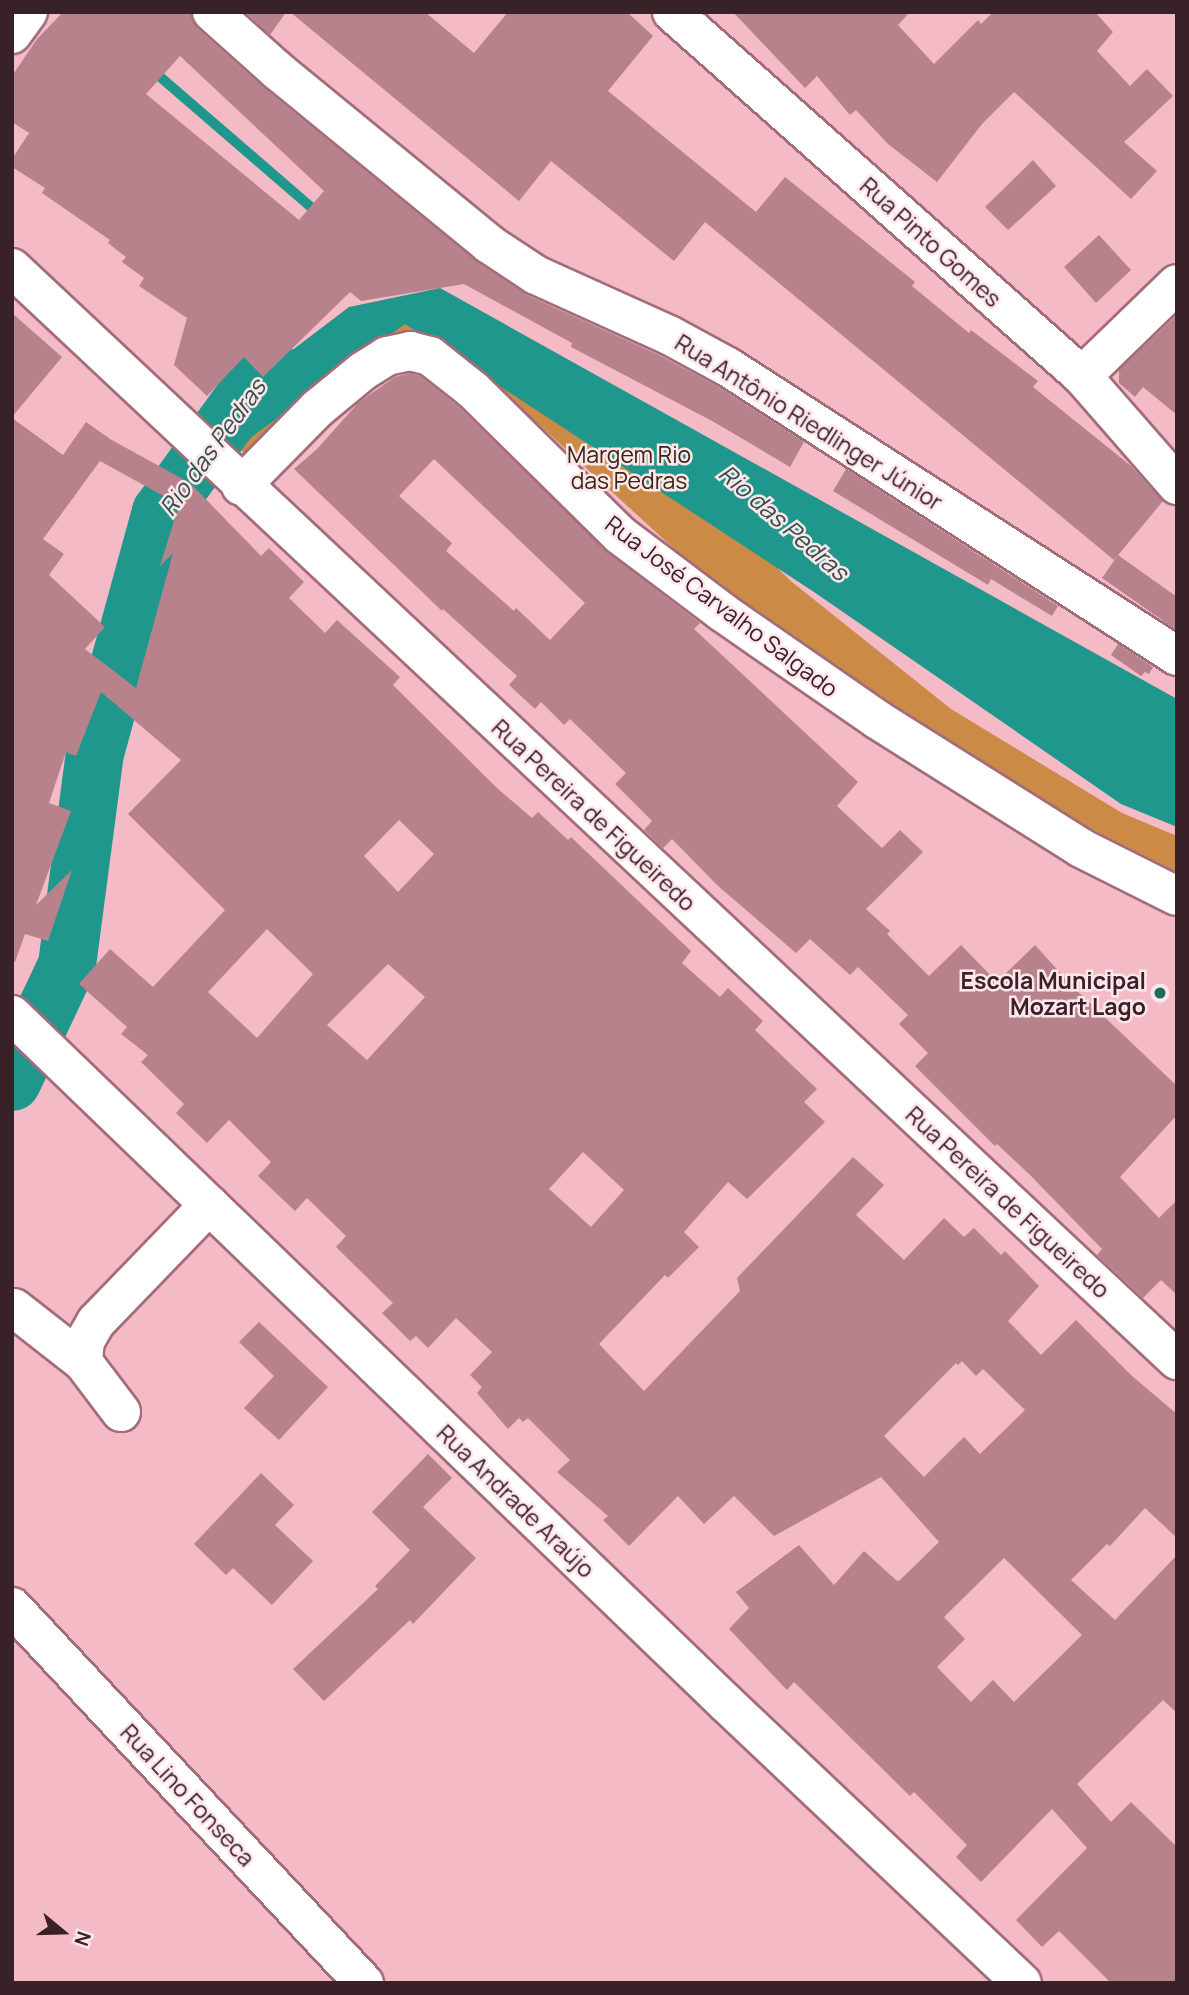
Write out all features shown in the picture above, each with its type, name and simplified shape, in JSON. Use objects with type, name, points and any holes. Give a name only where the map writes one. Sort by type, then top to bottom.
[{"type":"street","points":[[12,34],[28,12]]},
{"type":"street","name":"Rua Antônio Riedlinger Júnior","points":[[212,12],[278,71],[489,244],[536,275],[669,335],[728,367],[1177,656]]},
{"type":"street","name":"Rua Pinto Gomes","points":[[672,12],[1082,376],[1177,485]]},
{"type":"street","name":"Rua Pereira de Figueiredo","points":[[12,268],[235,480],[1177,1360]]},
{"type":"street","points":[[1082,376],[1177,284]]},
{"type":"street","name":"Rua José Carvalho Salgado","points":[[235,480],[362,372],[387,356],[410,351],[430,356],[473,390],[620,536],[722,612],[878,720],[1070,841],[1177,896]]},
{"type":"street","name":"Rua Andrade Araújo","points":[[19,1022],[726,1703],[1022,1983]]},
{"type":"street","points":[[83,1362],[85,1342],[96,1322],[209,1205]]},
{"type":"street","points":[[14,1308],[83,1362],[121,1412]]},
{"type":"street","name":"Rua Lino Fonseca","points":[[12,1607],[364,1983]]},
{"type":"green space","name":"Margem Rio das Pedras","points":[[427,311],[637,434],[792,582],[951,709],[1122,813],[1177,836],[1177,879],[1084,837],[710,582],[533,419],[436,349],[384,341],[244,453],[226,434],[273,381]]},
{"type":"water","points":[[440,288],[1177,699],[1177,827],[1121,804],[814,592],[405,324],[238,447],[207,415],[349,307]]},
{"type":"building","points":[[63,12],[191,12],[197,28],[263,87],[477,262],[527,295],[659,355],[717,386],[804,442],[790,467],[714,422],[571,347],[572,343],[464,284],[361,301],[350,292],[263,377],[244,357],[207,396],[174,365],[187,318],[139,286],[144,278],[122,262],[126,257],[108,243],[110,240],[42,193],[45,188],[12,167],[12,159],[29,133],[12,122],[12,76],[37,39]],"holes":[[[180,56],[324,191],[299,220],[146,94]]]},
{"type":"building","points":[[245,12],[286,12],[270,35]]},
{"type":"building","points":[[290,12],[425,12],[474,53],[508,12],[627,12],[653,36],[608,91],[756,212],[785,177],[915,282],[912,286],[969,333],[971,330],[1038,381],[1033,387],[1131,466],[1163,501],[1114,560],[705,222],[674,261],[551,161],[519,201]]},
{"type":"building","points":[[733,12],[910,12],[898,25],[934,64],[978,20],[981,24],[993,12],[1095,12],[1113,32],[1097,51],[1130,86],[1147,69],[1173,96],[1124,142],[1157,171],[1131,199],[1014,92],[982,124],[937,182],[888,144],[856,110],[850,115],[817,76],[805,88]]},
{"type":"building","points":[[1033,160],[1056,186],[1008,230],[985,207]]},
{"type":"building","points":[[1099,235],[1131,270],[1096,303],[1064,267]]},
{"type":"building","points":[[12,313],[62,357],[12,417]]},
{"type":"building","points":[[1177,315],[1177,415],[1143,387],[1135,397],[1119,383],[1119,370]]},
{"type":"building","points":[[410,373],[420,376],[458,406],[607,552],[700,623],[694,629],[858,782],[837,806],[882,848],[900,830],[923,852],[866,909],[890,931],[887,934],[929,976],[961,945],[997,982],[1035,945],[1074,988],[1177,1086],[1177,1115],[1120,1177],[1159,1218],[1177,1200],[1177,1295],[1161,1280],[1143,1298],[1097,1255],[1102,1249],[1030,1175],[997,1144],[995,1146],[915,1066],[928,1053],[899,1024],[908,1015],[858,967],[850,975],[810,939],[796,953],[717,885],[672,839],[663,848],[644,830],[652,821],[615,784],[626,773],[570,719],[564,725],[541,702],[535,709],[509,685],[517,676],[443,609],[442,611],[294,469],[317,449],[359,402],[395,377]],"holes":[[[434,459],[585,603],[550,640],[516,608],[514,611],[446,551],[452,543],[399,496]]]},
{"type":"building","points":[[12,418],[63,455],[86,422],[110,439],[190,483],[261,556],[269,548],[304,582],[289,598],[325,633],[337,620],[400,677],[393,685],[497,788],[532,818],[538,812],[568,840],[571,837],[691,951],[682,963],[720,997],[728,988],[763,1021],[755,1030],[817,1089],[804,1102],[825,1122],[747,1199],[728,1182],[684,1232],[699,1247],[668,1278],[665,1275],[599,1344],[644,1391],[740,1291],[737,1278],[853,1157],[884,1185],[856,1215],[904,1260],[944,1218],[964,1237],[974,1228],[1001,1255],[1005,1251],[1039,1286],[1008,1321],[1041,1355],[1076,1320],[1132,1376],[1177,1414],[1177,1538],[1145,1508],[1110,1546],[1107,1544],[1071,1580],[1115,1620],[1177,1555],[1177,1713],[1163,1700],[1077,1784],[1111,1822],[1131,1802],[1177,1847],[1177,1983],[1111,1983],[1059,1931],[1042,1947],[1016,1920],[1087,1848],[1052,1809],[981,1882],[956,1857],[967,1845],[914,1792],[910,1796],[794,1682],[787,1690],[729,1629],[749,1608],[736,1592],[799,1545],[834,1585],[864,1551],[897,1581],[900,1580],[939,1542],[881,1477],[774,1536],[734,1496],[704,1524],[678,1496],[629,1546],[603,1520],[608,1516],[557,1472],[570,1460],[528,1418],[523,1422],[519,1418],[508,1429],[477,1393],[482,1387],[470,1375],[492,1352],[456,1318],[428,1348],[416,1336],[410,1341],[382,1313],[393,1303],[336,1247],[346,1236],[307,1198],[295,1211],[258,1176],[271,1162],[229,1120],[207,1143],[176,1113],[184,1104],[141,1062],[148,1055],[121,1034],[127,1027],[79,984],[110,949],[153,987],[225,910],[128,814],[181,760],[101,692],[76,756],[66,752],[49,803],[71,811],[36,905],[72,870],[48,941],[25,934],[15,962],[12,961]],"holes":[[[100,461],[178,504],[181,499],[160,566],[173,553],[136,688],[85,649],[105,627],[49,575],[64,554],[43,539]],[[399,820],[434,854],[398,892],[364,856]],[[267,929],[313,974],[257,1038],[208,992]],[[388,964],[425,997],[367,1060],[327,1025]],[[583,1152],[624,1190],[591,1227],[549,1189]],[[962,1361],[976,1376],[983,1369],[1025,1410],[980,1454],[964,1437],[924,1477],[884,1436],[956,1363],[958,1365]],[[1004,1558],[1082,1635],[1014,1702],[993,1680],[971,1702],[937,1667],[965,1639],[944,1617]]]},
{"type":"building","points":[[846,469],[1058,606],[1052,616],[991,579],[988,585],[833,491]]},
{"type":"building","points":[[1118,555],[1177,597],[1175,629],[1102,578]]},
{"type":"building","points":[[1118,644],[1153,667],[1149,674],[1145,672],[1141,676],[1111,655]]},
{"type":"building","points":[[259,1322],[328,1387],[279,1440],[244,1408],[274,1376],[239,1342]]},
{"type":"building","points":[[428,1454],[452,1478],[423,1507],[476,1558],[413,1624],[410,1620],[324,1701],[293,1669],[378,1589],[375,1586],[410,1550],[372,1512]]},
{"type":"building","points":[[261,1473],[294,1505],[275,1525],[313,1561],[272,1605],[233,1568],[226,1575],[194,1544]]},
{"type":"waterway","points":[[151,69],[320,215]]},
{"type":"waterway","name":"Rio das Pedras","points":[[12,1082],[67,965],[95,753],[161,512],[259,377],[272,370]]},
{"type":"place","name":"Escola Municipal Mozart Lago","points":[[1160,993]]}]
